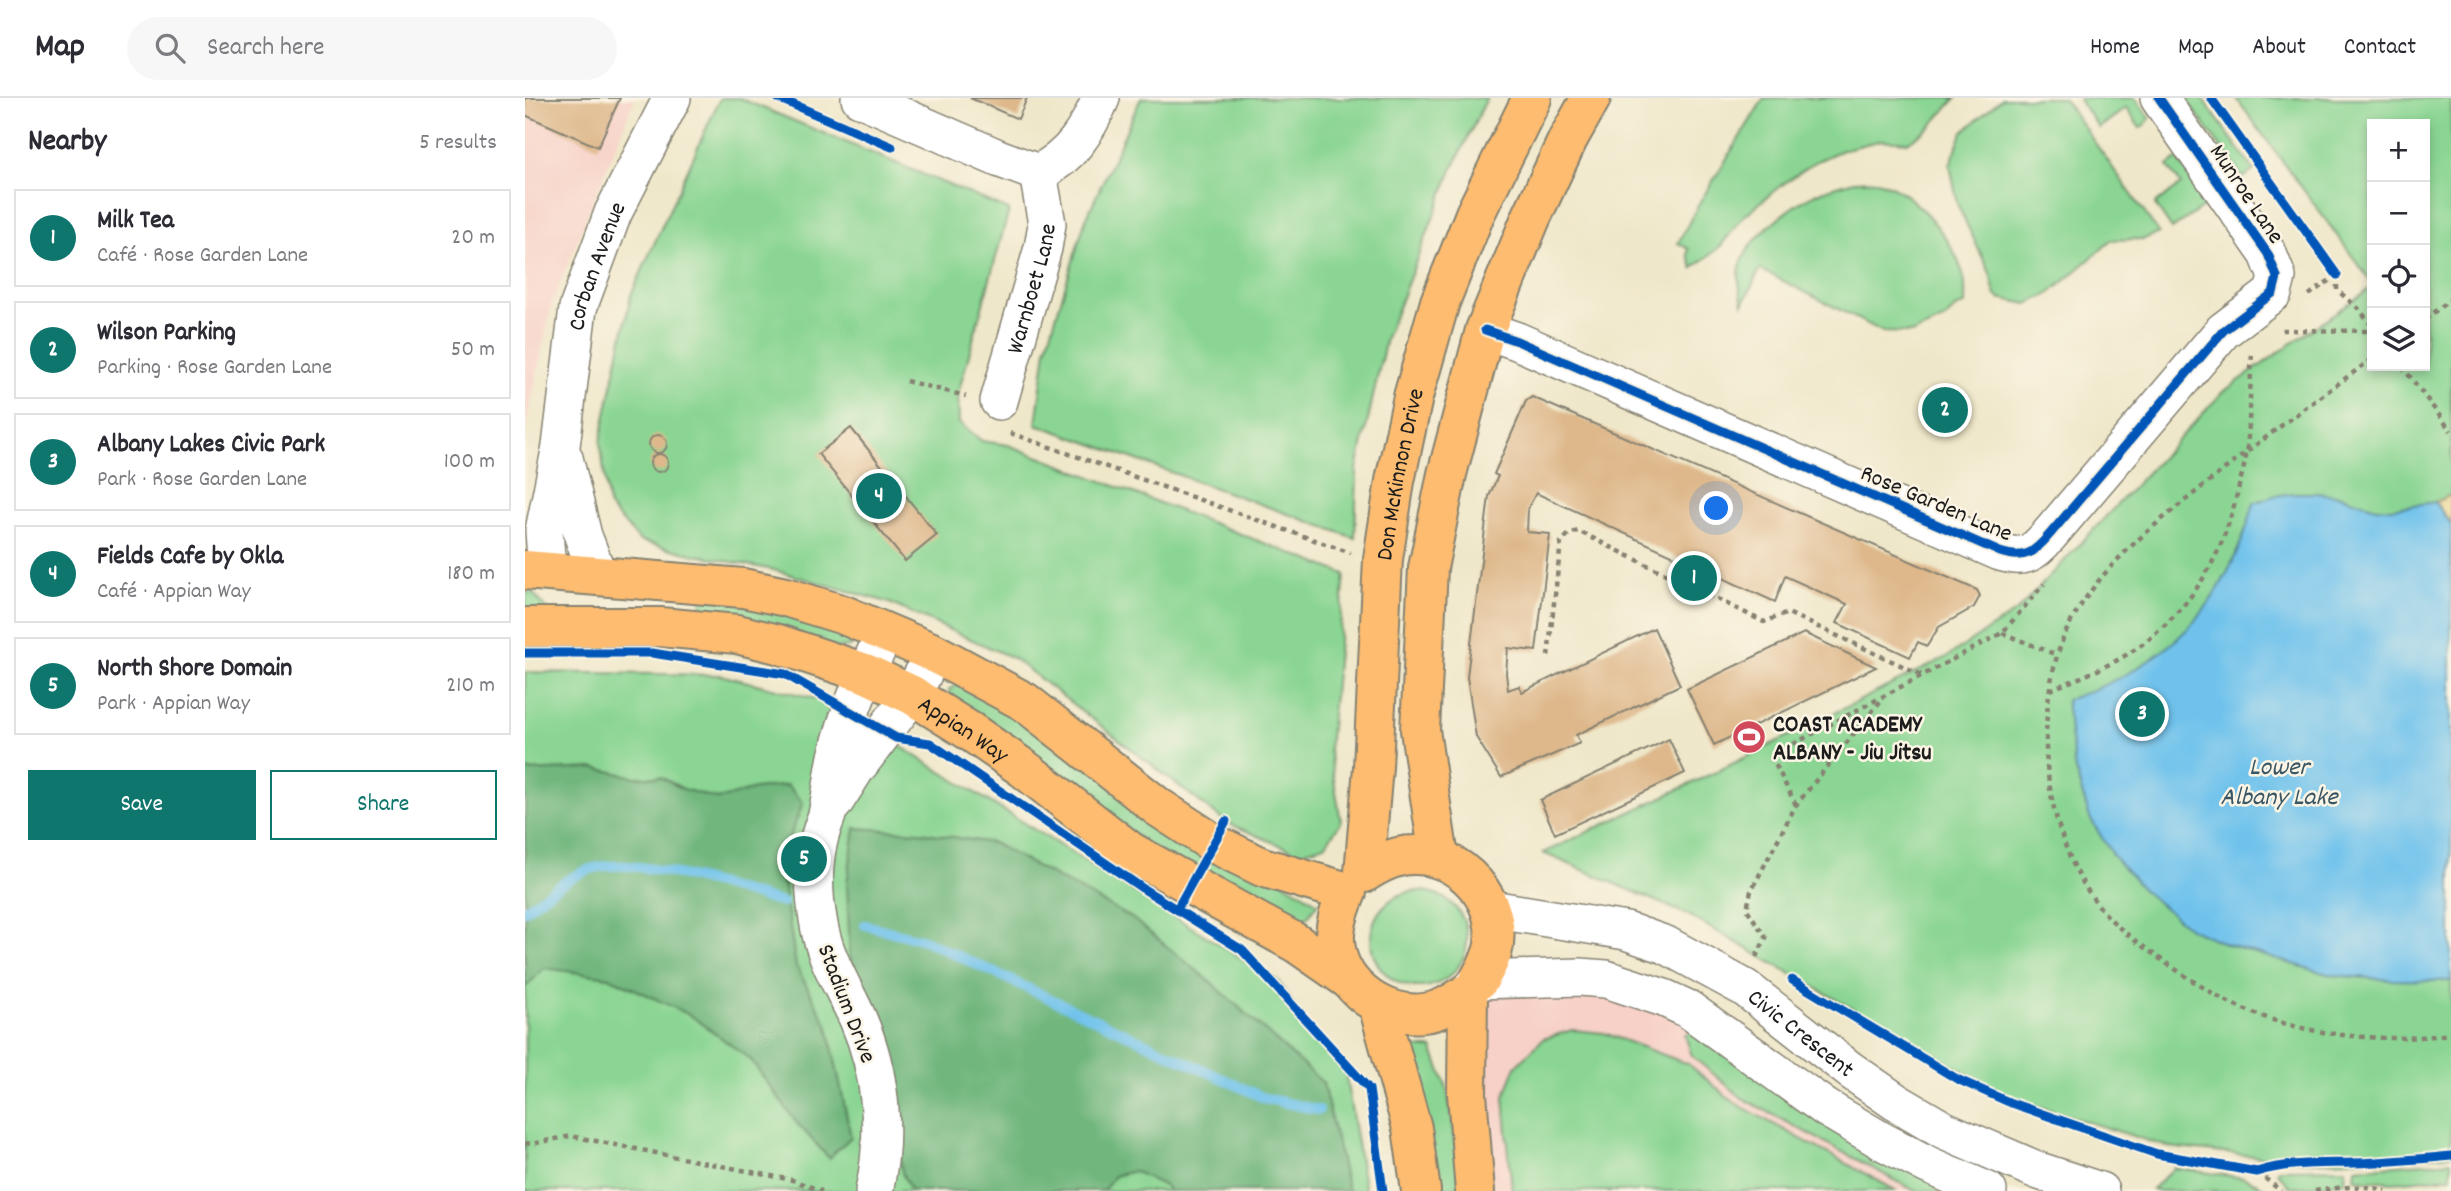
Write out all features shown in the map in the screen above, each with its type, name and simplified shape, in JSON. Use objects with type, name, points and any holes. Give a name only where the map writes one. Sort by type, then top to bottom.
[{"type":"main road","name":"Don McKinnon Drive","points":[[1355,883],[1373,767],[1383,559],[1395,481],[1413,397],[1440,302],[1475,214],[1532,98]]},
{"type":"main road","name":"Don McKinnon Drive","points":[[1439,858],[1420,730],[1428,568],[1447,474],[1485,330],[1531,218],[1568,139],[1591,98]]},
{"type":"main road","points":[[536,570],[567,604],[582,609],[613,611],[643,627]]},
{"type":"main road","name":"Appian Way","points":[[536,570],[754,590],[844,615],[933,653],[1025,702],[1158,807],[1213,843],[1262,867],[1355,883]]},
{"type":"main road","name":"Appian Way","points":[[525,628],[643,627],[737,634],[778,644],[865,673],[912,695],[1023,768],[1131,852],[1296,943],[1348,979]]},
{"type":"main road","points":[[1399,856],[1439,858],[1461,869],[1478,887],[1491,909],[1494,927],[1494,946],[1488,964],[1473,987],[1448,1006],[1425,1013],[1401,1012],[1378,1005],[1361,993],[1348,979],[1339,958],[1335,936],[1338,913],[1355,883],[1380,862],[1399,856]]},
{"type":"main road","points":[[1473,987],[1467,1094],[1475,1191]]},
{"type":"main road","points":[[1378,1005],[1412,1128],[1421,1191]]},
{"type":"street","name":"Corban Avenue","points":[[536,570],[561,446],[578,308],[613,213],[672,98]]},
{"type":"street","points":[[860,98],[1038,173],[1055,164],[1078,142],[1101,98]]},
{"type":"street","name":"Munroe Lane","points":[[2159,98],[2292,287]]},
{"type":"street","name":"Warnboet Lane","points":[[999,401],[1043,248],[1047,224],[1038,173]]},
{"type":"street","name":"Rose Garden Lane","points":[[1485,330],[1517,341],[2000,552],[2020,556],[2029,554],[2041,545],[2223,331],[2273,293],[2292,287]]},
{"type":"street","name":"Corban Avenue","points":[[561,446],[583,536],[599,575]]},
{"type":"street","name":"Stadium Drive","points":[[874,1191],[881,1120],[879,1088],[859,1021],[826,953],[819,926],[815,872],[818,841],[826,815],[837,755],[865,673],[885,632]]},
{"type":"street","name":"Stadium Drive","points":[[826,815],[855,770],[912,695],[933,653]]},
{"type":"street","name":"Civic Crescent","points":[[1491,909],[1626,931],[1666,945],[1745,988],[1850,1070],[1896,1102],[1944,1130],[2039,1171],[2100,1191]]},
{"type":"street","name":"Civic Crescent","points":[[1473,987],[1580,977],[1605,979],[1664,998],[1688,1009],[1826,1108],[1929,1166],[1988,1191]]},
{"type":"path","points":[[2329,264],[2337,275],[2337,290],[2359,309],[2367,321]]},
{"type":"path","points":[[2292,287],[2337,275]]},
{"type":"path","points":[[2430,315],[2451,299]]},
{"type":"path","points":[[2273,330],[2367,328]]},
{"type":"path","points":[[2050,690],[2093,672],[2135,649],[2167,623],[2195,591],[2219,551],[2231,519],[2247,451],[2252,352]]},
{"type":"path","points":[[2367,363],[2247,451],[2146,532],[2109,567],[2081,604],[2057,656],[2046,725],[2046,766],[2051,799],[2062,838],[2084,884],[2101,909],[2128,936],[2204,989],[2251,1012],[2289,1024],[2384,1039],[2451,1034]]},
{"type":"path","points":[[2406,371],[2451,431]]},
{"type":"path","points":[[906,382],[999,401],[1006,431],[1342,551],[1383,559]]},
{"type":"path","points":[[1548,656],[1562,542],[1569,534],[1578,531],[1765,622],[1789,612],[1923,675]]},
{"type":"path","points":[[2001,633],[2057,656]]},
{"type":"path","points":[[1755,959],[1766,938],[1747,909],[1751,891],[1796,805],[1886,694],[1771,756],[1796,805]]},
{"type":"path","points":[[525,1143],[571,1136],[792,1180],[822,1191]]},
{"type":"path","points":[[2245,1170],[2257,1172],[2271,1168]]},
{"type":"path","points":[[2257,1172],[2281,1191]]},
{"type":"path","points":[[2315,1191],[2350,1186],[2386,1191]]},
{"type":"shaded area","points":[[525,98],[635,98],[552,303],[525,430]]},
{"type":"shaded area","points":[[1606,979],[1988,1191],[1475,1191],[1479,980]]},
{"type":"green space","points":[[720,98],[739,98],[1009,210],[958,394],[959,423],[982,441],[1008,445],[1345,574],[1329,749],[1341,822],[1325,845],[1299,853],[1227,823],[1013,658],[887,602],[774,570],[640,541],[609,507],[600,443],[631,295]]},
{"type":"green space","points":[[1141,98],[1487,98],[1452,170],[1386,338],[1357,469],[1355,538],[1036,424],[1046,350],[1085,221]]},
{"type":"green space","points":[[1764,98],[1956,98],[1931,126],[1909,142],[1882,140],[1842,150],[1815,162],[1744,216],[1719,248],[1693,268],[1689,249],[1678,243]]},
{"type":"green space","points":[[2002,98],[2063,98],[2159,233],[2144,239],[2112,240],[2048,295],[2027,304],[1999,298],[1995,294],[1990,273],[1958,206],[1950,165],[1962,133]]},
{"type":"green space","points":[[2135,98],[2150,118],[2140,128],[2126,108],[2099,128],[2079,100]]},
{"type":"green space","points":[[2185,98],[2202,98],[2254,170],[2243,178]]},
{"type":"green space","points":[[2236,98],[2451,98],[2451,1155],[2309,1162],[2168,1147],[2006,1096],[1686,914],[1543,853],[1720,770],[1947,657],[2018,610],[2223,392],[2367,291],[2367,371],[2430,371],[2430,119],[2367,119],[2367,276]]},
{"type":"green space","points":[[2177,159],[2210,202],[2172,229],[2155,204],[2181,185],[2168,166]]},
{"type":"green space","points":[[1854,181],[1878,181],[1895,188],[1933,221],[1959,264],[1965,281],[1965,305],[1957,307],[1944,320],[1913,333],[1883,332],[1760,269],[1743,304],[1739,282],[1740,266],[1747,251],[1764,231],[1808,198]]},
{"type":"green space","points":[[532,592],[552,615],[525,617],[525,593]]},
{"type":"green space","points":[[702,596],[785,612],[852,639],[853,644],[850,647],[833,649],[738,620],[701,606]]},
{"type":"green space","points":[[525,672],[720,675],[829,702],[868,722],[887,738],[1278,981],[1318,1042],[1345,1071],[1365,1191],[525,1191]]},
{"type":"green space","points":[[958,685],[966,687],[1318,903],[1305,920],[1256,904],[1150,846],[950,697],[949,689]]},
{"type":"green space","points":[[595,768],[635,777],[661,777],[683,789],[718,799],[755,789],[787,785],[803,803],[780,862],[796,966],[828,1026],[851,1137],[829,1158],[796,1122],[750,1059],[690,1015],[609,977],[544,968],[525,988],[525,771]]},
{"type":"green space","points":[[855,828],[920,832],[993,843],[1132,918],[1212,983],[1323,1083],[1348,1191],[1169,1191],[1165,1186],[1134,1171],[1114,1176],[1103,1191],[911,1191],[902,1173],[890,1053],[850,957],[847,883]]},
{"type":"green space","points":[[1419,891],[1437,895],[1453,905],[1463,921],[1467,939],[1463,957],[1453,973],[1437,983],[1419,987],[1401,983],[1385,973],[1375,957],[1371,939],[1375,921],[1385,905],[1401,895]]},
{"type":"green space","points":[[1572,1030],[1604,1033],[1688,1064],[1735,1103],[1897,1191],[1512,1191],[1504,1097],[1516,1066],[1543,1039]]},
{"type":"green space","points":[[1692,1031],[1945,1191],[1915,1191],[1742,1098],[1692,1056],[1685,1035]]},
{"type":"green space","points":[[1432,1048],[1447,1088],[1459,1187],[1435,1188],[1427,1118],[1409,1050]]},
{"type":"green space","points":[[2451,1161],[2451,1177],[2393,1182],[2355,1179],[2356,1168]]},
{"type":"green space","points":[[2174,1168],[2245,1178],[2271,1191],[2152,1189]]},
{"type":"green space","points":[[2346,1168],[2345,1181],[2304,1187],[2290,1187],[2277,1172],[2278,1169]]},
{"type":"sand","points":[[2451,495],[2451,524],[2435,502]]},
{"type":"water","name":"Lower Albany Lake","points":[[2295,493],[2341,496],[2376,507],[2392,508],[2435,502],[2451,524],[2451,981],[2331,975],[2228,945],[2189,928],[2145,892],[2113,856],[2090,818],[2075,770],[2066,700],[2103,686],[2164,650],[2188,628],[2209,603],[2227,574],[2254,503],[2273,496]]},
{"type":"building","points":[[525,98],[620,98],[598,147],[525,115]]},
{"type":"building","points":[[970,98],[1027,98],[1018,119]]},
{"type":"building","points":[[1532,397],[1977,590],[1980,596],[1974,607],[1939,627],[1927,646],[1918,642],[1910,657],[1837,623],[1847,604],[1785,576],[1775,602],[1536,493],[1528,508],[1527,532],[1550,534],[1536,651],[1508,648],[1508,690],[1519,686],[1522,692],[1654,628],[1680,685],[1576,735],[1580,743],[1501,777],[1476,737],[1467,677],[1489,496],[1498,476],[1494,474],[1526,401]]},
{"type":"building","points":[[851,428],[937,535],[905,561],[818,454]]},
{"type":"building","points":[[658,435],[664,438],[667,444],[664,450],[658,453],[652,450],[649,444],[652,438]]},
{"type":"building","points":[[659,454],[665,457],[668,463],[665,469],[659,472],[653,469],[650,463],[653,457]]},
{"type":"building","points":[[1804,633],[1876,667],[1714,745],[1687,689]]},
{"type":"building","points":[[1669,739],[1685,773],[1555,834],[1540,800]]},
{"type":"waterway","points":[[525,910],[571,878],[588,870],[607,866],[656,870],[783,903]]},
{"type":"waterway","points":[[865,925],[924,940],[1264,1098],[1319,1110]]},
{"type":"cycle path","points":[[778,98],[892,147]]},
{"type":"cycle path","points":[[1485,330],[1517,341],[2000,552],[2023,555],[2044,541],[2223,331],[2273,293],[2277,277],[2268,254],[2159,98]]},
{"type":"cycle path","points":[[2211,98],[2337,275]]},
{"type":"cycle path","points":[[525,653],[652,653],[785,674],[896,738],[930,743],[1142,888],[1242,950],[1369,1089],[1383,1191]]},
{"type":"cycle path","points":[[1177,909],[1226,821]]},
{"type":"cycle path","points":[[1792,980],[1957,1079],[2011,1103],[2157,1154],[2257,1172],[2293,1165],[2451,1156]]},
{"type":"place","name":"Wilson Parking","points":[[1945,410]]},
{"type":"place","name":"Fields Cafe by Okla","points":[[879,496]]},
{"type":"place","name":"Milk Tea","points":[[1694,578]]},
{"type":"place","name":"Albany Lakes Civic Park","points":[[2142,714]]},
{"type":"place","name":"COAST ACADEMY ALBANY - Jiu Jitsu","points":[[1749,737]]},
{"type":"place","name":"North Shore Domain","points":[[804,859]]}]
